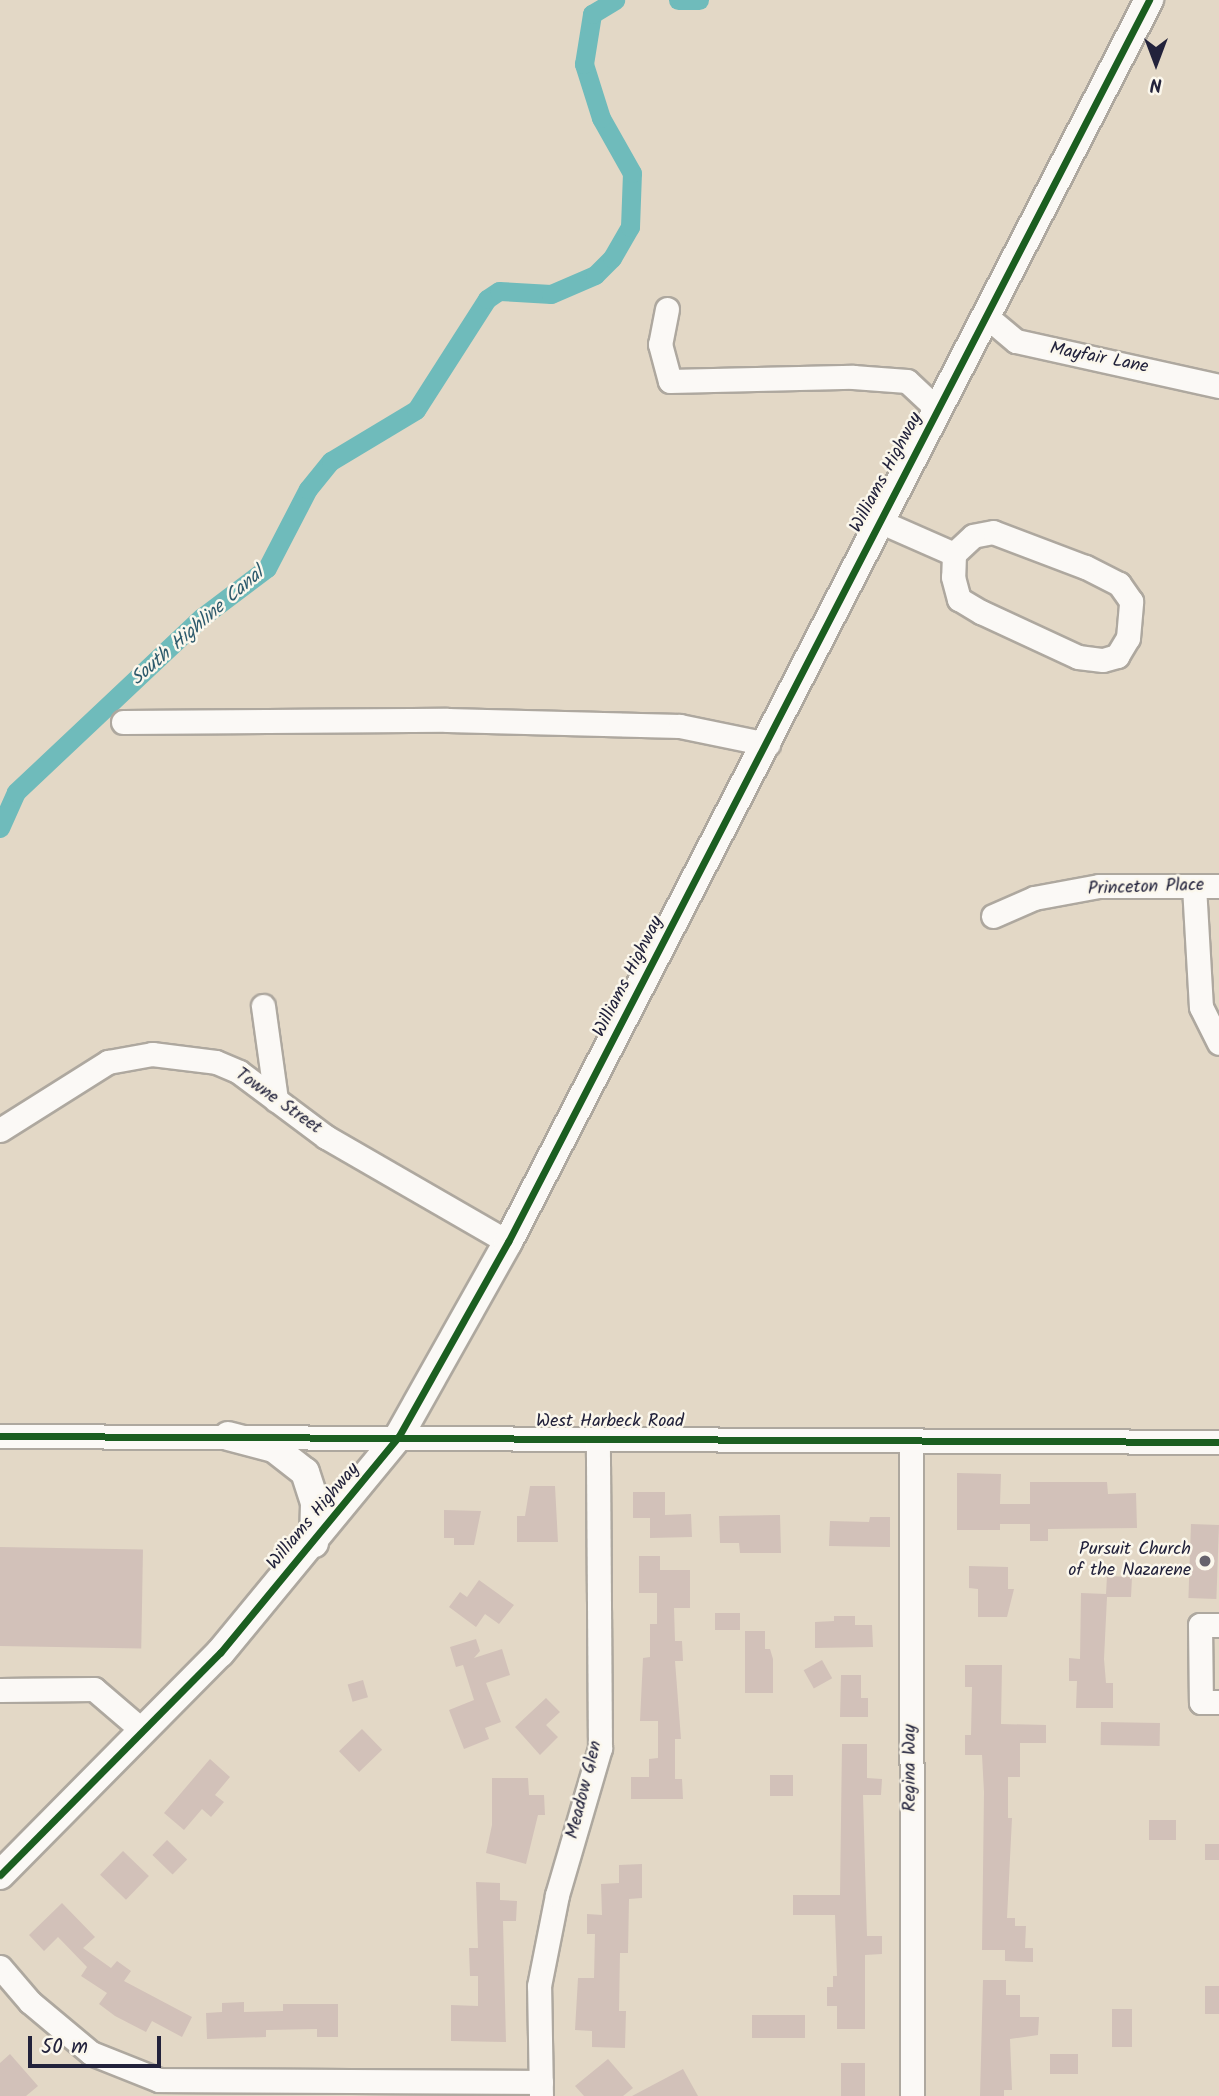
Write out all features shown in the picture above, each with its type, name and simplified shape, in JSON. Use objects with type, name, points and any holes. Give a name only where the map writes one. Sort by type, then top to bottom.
[{"type":"main road","name":"Williams Highway","points":[[0,1875],[220,1653],[314,1543],[399,1436],[508,1242],[768,744],[1142,2]]},
{"type":"main road","points":[[228,1436],[274,1448],[304,1472],[314,1503],[314,1543]]},
{"type":"street","points":[[667,309],[660,344],[670,381],[853,377],[907,381],[938,410]]},
{"type":"street","name":"Mayfair Lane","points":[[986,316],[1016,341],[1219,386]]},
{"type":"street","points":[[879,521],[954,554]]},
{"type":"street","points":[[993,532],[1085,567],[1119,584],[1130,601],[1128,638],[1117,656],[1103,660],[1078,657],[981,612],[959,599],[953,577],[954,554],[972,536],[993,532]]},
{"type":"street","points":[[122,722],[680,726],[768,744]]},
{"type":"street","name":"Princeton Place","points":[[993,916],[1034,898],[1099,886],[1219,886]]},
{"type":"street","points":[[1194,886],[1201,1007],[1219,1043]]},
{"type":"street","points":[[263,1006],[276,1100]]},
{"type":"street","name":"Towne Street","points":[[0,1130],[107,1062],[152,1054],[216,1062],[276,1100],[326,1137],[508,1242]]},
{"type":"street","name":"West Harbeck Road","points":[[0,1436],[1219,1442]]},
{"type":"street","name":"Meadow Glen","points":[[541,2089],[539,1986],[557,1895],[600,1748],[598,1438]]},
{"type":"street","name":"Regina Way","points":[[911,1440],[912,2096]]},
{"type":"street","points":[[1219,1625],[1200,1625],[1201,1702],[1219,1702]]},
{"type":"street","points":[[0,1690],[94,1689],[143,1731]]},
{"type":"street","points":[[0,1967],[30,2002],[91,2053],[159,2080],[541,2089]]},
{"type":"building","points":[[957,1473],[1001,1474],[1000,1504],[1030,1504],[1030,1482],[1107,1482],[1108,1494],[1136,1493],[1137,1528],[1048,1529],[1048,1541],[1030,1541],[1030,1524],[1000,1524],[1000,1530],[957,1530]]},
{"type":"building","points":[[530,1486],[555,1486],[558,1542],[517,1542],[517,1516],[525,1516]]},
{"type":"building","points":[[633,1492],[665,1492],[665,1515],[691,1514],[692,1537],[650,1538],[650,1518],[633,1518]]},
{"type":"building","points":[[444,1510],[481,1511],[474,1545],[454,1545],[454,1538],[444,1538]]},
{"type":"building","points":[[780,1515],[781,1553],[740,1553],[739,1543],[720,1543],[719,1516]]},
{"type":"building","points":[[870,1517],[890,1517],[890,1547],[829,1546],[830,1521],[869,1522]]},
{"type":"building","name":"Pursuit Church of the Nazarene","points":[[1191,1524],[1219,1525],[1216,1599],[1188,1598]]},
{"type":"building","points":[[0,1547],[143,1549],[141,1648],[0,1646]]},
{"type":"building","points":[[639,1556],[660,1556],[660,1570],[690,1570],[690,1608],[674,1608],[675,1641],[682,1641],[683,1661],[675,1661],[681,1739],[675,1739],[675,1779],[682,1779],[683,1799],[631,1799],[631,1777],[649,1777],[649,1759],[658,1758],[658,1721],[640,1721],[643,1658],[650,1657],[650,1624],[657,1624],[657,1593],[639,1593]]},
{"type":"building","points":[[969,1566],[1008,1567],[1008,1589],[1014,1589],[1007,1617],[978,1617],[978,1589],[969,1588]]},
{"type":"building","points":[[1107,1576],[1132,1577],[1131,1597],[1107,1597],[1104,1659],[1106,1683],[1113,1683],[1113,1708],[1076,1708],[1077,1681],[1069,1681],[1069,1658],[1080,1659],[1081,1593],[1106,1594]]},
{"type":"building","points":[[479,1580],[514,1605],[499,1624],[485,1614],[476,1627],[449,1607],[460,1592],[467,1597]]},
{"type":"building","points":[[715,1613],[740,1613],[740,1630],[715,1630]]},
{"type":"building","points":[[834,1616],[855,1616],[855,1625],[872,1625],[873,1647],[815,1648],[815,1622],[834,1621]]},
{"type":"building","points":[[745,1631],[765,1631],[765,1649],[770,1649],[773,1659],[773,1693],[745,1693]]},
{"type":"building","points":[[476,1639],[480,1651],[474,1658],[502,1649],[510,1675],[486,1683],[501,1722],[485,1728],[489,1739],[464,1749],[449,1710],[474,1700],[463,1665],[456,1667],[450,1647]]},
{"type":"building","points":[[822,1660],[832,1678],[814,1689],[804,1670]]},
{"type":"building","points":[[965,1665],[1002,1665],[1001,1724],[1046,1725],[1046,1743],[1020,1743],[1020,1777],[1008,1777],[1008,1818],[1012,1818],[1007,1918],[1015,1918],[1015,1926],[1026,1926],[1025,1948],[1033,1948],[1033,1962],[1005,1961],[1005,1950],[982,1950],[982,1755],[965,1755],[965,1735],[971,1735],[972,1687],[965,1687]]},
{"type":"building","points":[[841,1675],[861,1675],[861,1698],[868,1698],[868,1717],[840,1717]]},
{"type":"building","points":[[363,1680],[368,1697],[353,1702],[348,1684]]},
{"type":"building","points":[[546,1698],[560,1712],[546,1725],[558,1737],[540,1755],[515,1727]]},
{"type":"building","points":[[1101,1722],[1160,1723],[1160,1746],[1101,1745]]},
{"type":"building","points":[[362,1729],[382,1750],[359,1772],[339,1751]]},
{"type":"building","points":[[842,1744],[867,1744],[867,1778],[882,1779],[881,1795],[863,1795],[867,1936],[882,1936],[882,1954],[865,1955],[865,2029],[837,2029],[837,2006],[827,2006],[827,1987],[833,1987],[833,1976],[837,1976],[835,1915],[793,1915],[793,1895],[840,1895]]},
{"type":"building","points":[[210,1759],[230,1777],[215,1795],[224,1802],[211,1817],[202,1809],[184,1830],[164,1813]]},
{"type":"building","points":[[770,1775],[793,1775],[793,1796],[770,1796]]},
{"type":"building","points":[[492,1778],[528,1778],[529,1795],[544,1795],[545,1815],[538,1815],[526,1864],[486,1853],[492,1825]]},
{"type":"building","points":[[1149,1820],[1176,1820],[1176,1840],[1149,1840]]},
{"type":"building","points":[[167,1840],[187,1859],[173,1875],[152,1855]]},
{"type":"building","points":[[1205,1844],[1219,1844],[1219,1860],[1205,1860]]},
{"type":"building","points":[[123,1851],[149,1876],[126,1900],[100,1875]]},
{"type":"building","points":[[642,1864],[642,1898],[629,1899],[628,1953],[620,1953],[619,2011],[626,2011],[625,2048],[592,2047],[592,2031],[575,2030],[578,1978],[594,1978],[595,1934],[587,1934],[587,1914],[602,1915],[601,1884],[619,1883],[619,1865]]},
{"type":"building","points":[[476,1882],[500,1883],[500,1900],[517,1901],[516,1921],[503,1921],[506,2042],[451,2041],[451,2005],[478,2006],[478,1976],[470,1976],[469,1948],[478,1948]]},
{"type":"building","points":[[62,1903],[95,1937],[83,1948],[111,1968],[117,1961],[131,1971],[124,1981],[192,2017],[182,2037],[152,2021],[146,2032],[115,2016],[99,2004],[107,1993],[81,1976],[87,1967],[58,1937],[44,1951],[29,1935]]},
{"type":"building","points":[[983,1980],[1006,1980],[1006,1995],[1020,1995],[1020,2017],[1039,2017],[1038,2035],[1010,2039],[1012,2090],[1004,2090],[1004,2096],[980,2096]]},
{"type":"building","points":[[1205,1986],[1219,1986],[1219,2014],[1205,2014]]},
{"type":"building","points":[[244,2002],[244,2012],[283,2011],[283,2004],[338,2004],[338,2037],[317,2037],[317,2029],[266,2030],[266,2037],[207,2039],[206,2013],[222,2012],[222,2003]]},
{"type":"building","points":[[1112,2009],[1132,2009],[1132,2047],[1112,2047]]},
{"type":"building","points":[[752,2015],[805,2015],[805,2038],[752,2038]]},
{"type":"building","points":[[10,2054],[38,2086],[26,2096],[0,2096],[0,2063]]},
{"type":"building","points":[[1050,2054],[1078,2054],[1078,2074],[1050,2074]]},
{"type":"building","points":[[608,2059],[633,2088],[623,2096],[584,2096],[575,2086]]},
{"type":"building","points":[[841,2063],[865,2063],[865,2096],[841,2096]]},
{"type":"building","points":[[683,2069],[698,2096],[632,2096]]},
{"type":"waterway","name":"South Highline Canal","points":[[0,828],[16,792],[202,617],[267,568],[308,489],[331,461],[416,410],[487,299],[499,291],[551,294],[595,275],[612,258],[630,227],[632,173],[601,118],[584,64],[592,14],[615,0]]},
{"type":"waterway","name":"South Highline Canal","points":[[678,0],[699,0]]},
{"type":"cycle path","points":[[0,1875],[220,1653],[399,1436],[508,1242],[1149,0]]},
{"type":"cycle path","points":[[0,1436],[1219,1442]]},
{"type":"place","name":"Pursuit Church of the Nazarene","points":[[1205,1561]]}]
